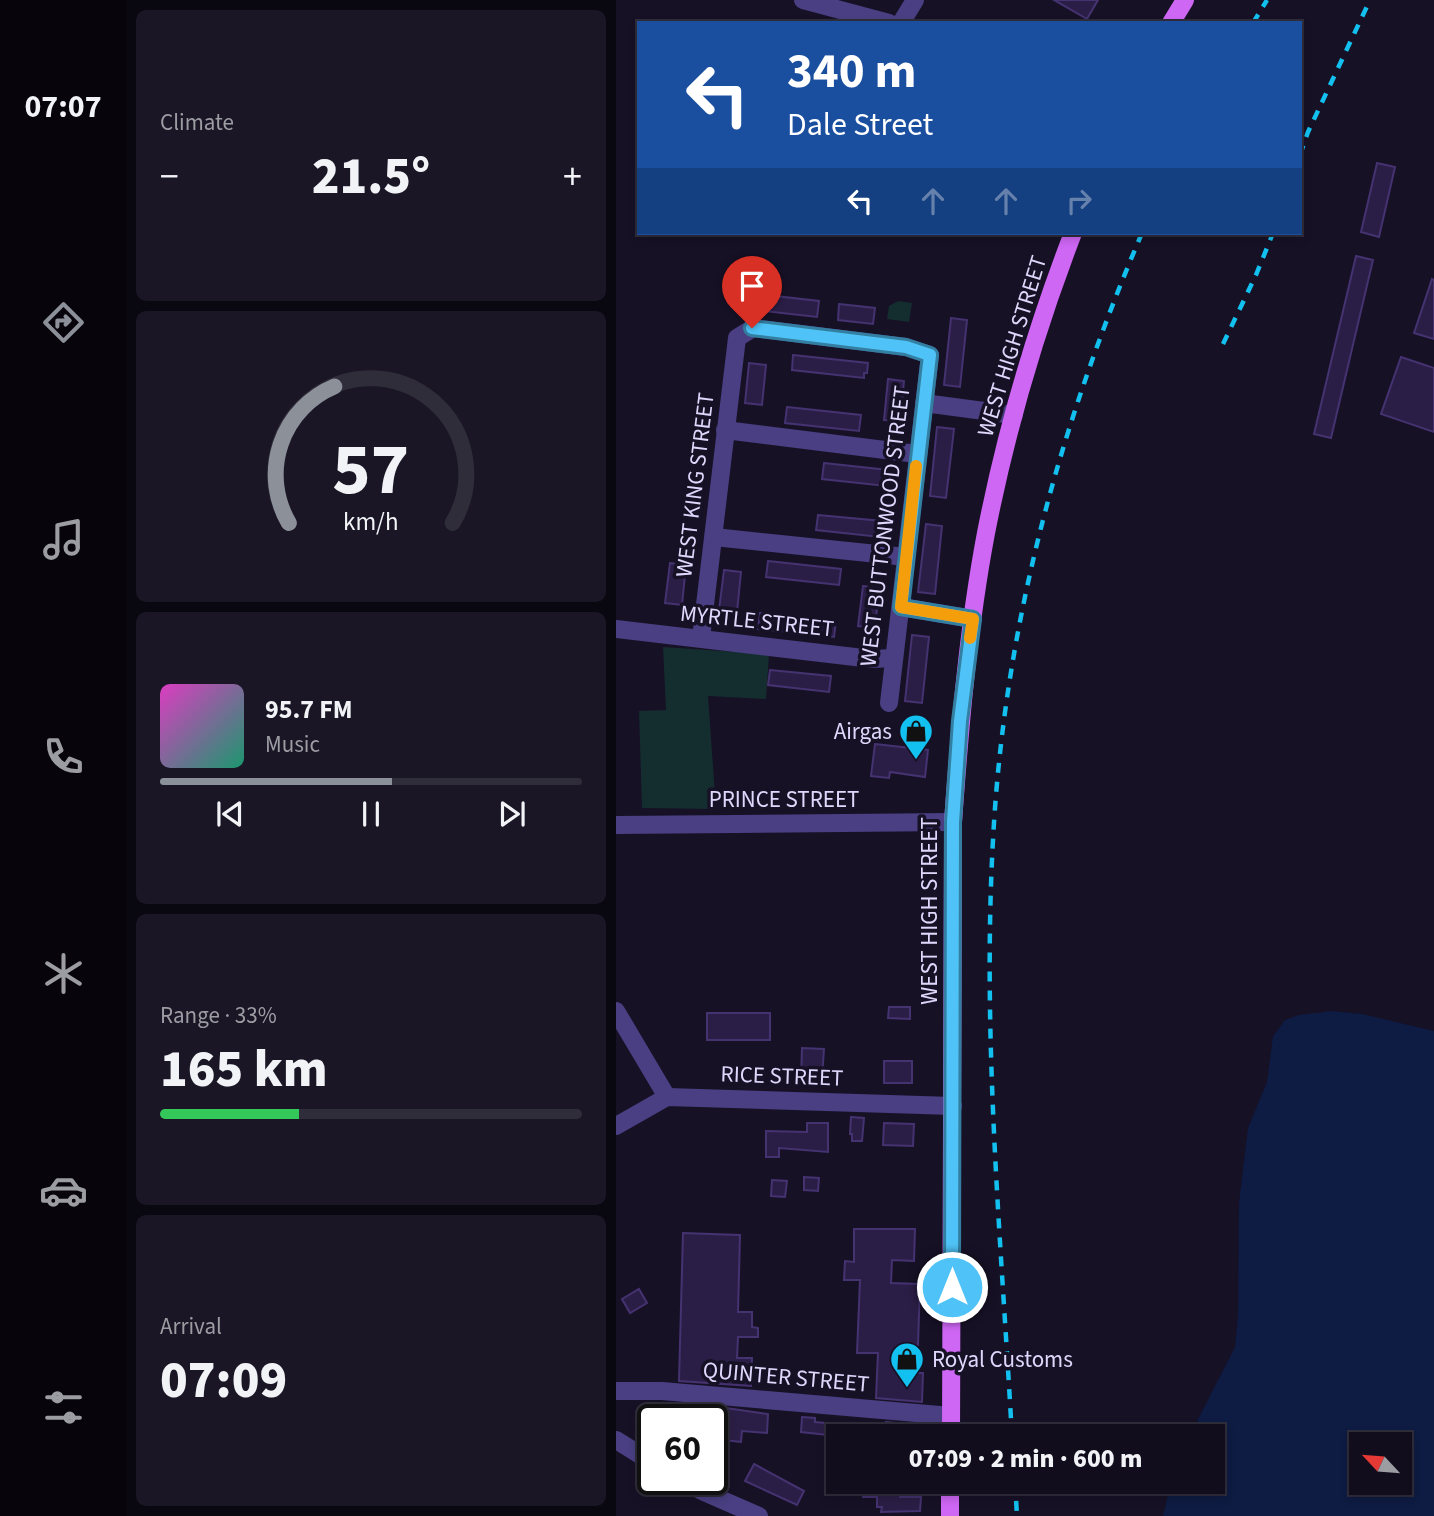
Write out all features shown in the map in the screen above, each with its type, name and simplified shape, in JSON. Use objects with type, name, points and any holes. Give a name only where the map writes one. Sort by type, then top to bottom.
[{"type":"main road","points":[[1172,21],[1185,0]]},
{"type":"main road","name":"WEST HIGH STREET","points":[[951,1424],[953,822],[960,721],[986,533],[1014,415],[1072,235]]},
{"type":"main road","points":[[950,1494],[950,1516]]},
{"type":"street","points":[[803,0],[882,21]]},
{"type":"street","points":[[902,21],[915,0]]},
{"type":"street","name":"WEST BUTTONWOOD STREET","points":[[737,338],[752,328],[906,347],[930,355],[889,702]]},
{"type":"street","name":"WEST KING STREET","points":[[701,638],[737,338]]},
{"type":"street","points":[[924,403],[1014,415]]},
{"type":"street","points":[[725,430],[918,454]]},
{"type":"street","points":[[714,537],[906,557]]},
{"type":"street","points":[[901,607],[973,619]]},
{"type":"street","name":"MYRTLE STREET","points":[[616,629],[872,659],[894,658]]},
{"type":"street","name":"PRINCE STREET","points":[[616,824],[953,822]]},
{"type":"street","points":[[616,1011],[667,1097],[616,1126]]},
{"type":"street","name":"RICE STREET","points":[[667,1097],[953,1106]]},
{"type":"street","name":"QUINTER STREET","points":[[616,1391],[663,1391],[951,1416]]},
{"type":"street","points":[[616,1440],[637,1453]]},
{"type":"street","points":[[711,1495],[760,1516]]},
{"type":"green space","points":[[898,301],[912,303],[909,322],[887,319],[889,306]]},
{"type":"green space","points":[[663,647],[769,654],[766,699],[708,696],[716,809],[642,808],[639,711],[666,710]]},
{"type":"water","points":[[1332,1011],[1362,1014],[1434,1031],[1434,1516],[1163,1516],[1168,1494],[1225,1494],[1225,1424],[1196,1424],[1235,1347],[1238,1316],[1239,1203],[1248,1128],[1267,1082],[1273,1036],[1285,1020],[1299,1015]]},
{"type":"building","points":[[1054,0],[1098,0],[1087,19]]},
{"type":"building","points":[[1377,163],[1395,167],[1379,237],[1361,232]]},
{"type":"building","points":[[1356,256],[1373,260],[1331,438],[1314,434]]},
{"type":"building","points":[[1432,279],[1434,280],[1434,339],[1414,333]]},
{"type":"building","points":[[758,294],[819,301],[817,317],[756,310]]},
{"type":"building","points":[[839,304],[875,308],[873,324],[838,320]]},
{"type":"building","points":[[951,318],[967,320],[960,387],[944,385]]},
{"type":"building","points":[[793,355],[868,363],[867,373],[864,373],[864,378],[792,370]]},
{"type":"building","points":[[1401,357],[1434,368],[1434,432],[1381,414]]},
{"type":"building","points":[[749,363],[766,365],[762,405],[745,403]]},
{"type":"building","points":[[888,379],[904,381],[900,421],[884,420]]},
{"type":"building","points":[[787,407],[861,415],[859,431],[785,423]]},
{"type":"building","points":[[937,427],[954,429],[946,498],[930,496]]},
{"type":"building","points":[[824,463],[888,470],[886,486],[822,479]]},
{"type":"building","points":[[818,515],[882,521],[880,537],[816,530]]},
{"type":"building","points":[[926,524],[942,526],[935,594],[918,592]]},
{"type":"building","points":[[768,561],[841,569],[839,585],[766,577]]},
{"type":"building","points":[[670,563],[686,565],[682,605],[665,603]]},
{"type":"building","points":[[724,570],[741,572],[737,612],[719,610]]},
{"type":"building","points":[[863,586],[879,588],[875,628],[858,626]]},
{"type":"building","points":[[760,613],[836,621],[834,637],[758,629]]},
{"type":"building","points":[[912,635],[929,637],[922,703],[905,701]]},
{"type":"building","points":[[770,670],[831,676],[829,692],[768,685]]},
{"type":"building","points":[[875,744],[928,750],[925,777],[890,772],[889,778],[871,776]]},
{"type":"building","points":[[889,1007],[910,1007],[910,1019],[888,1018]]},
{"type":"building","points":[[707,1013],[770,1013],[770,1040],[707,1040]]},
{"type":"building","points":[[802,1048],[824,1049],[822,1079],[801,1079]]},
{"type":"building","points":[[884,1061],[912,1061],[912,1083],[884,1083]]},
{"type":"building","points":[[851,1117],[864,1118],[862,1141],[852,1141]]},
{"type":"building","points":[[807,1123],[828,1123],[828,1152],[779,1148],[779,1157],[766,1157],[766,1131],[807,1132]]},
{"type":"building","points":[[884,1123],[914,1124],[913,1146],[883,1145]]},
{"type":"building","points":[[804,1177],[819,1178],[818,1191],[804,1190]]},
{"type":"building","points":[[772,1180],[787,1181],[785,1197],[771,1196]]},
{"type":"building","points":[[854,1229],[915,1229],[914,1261],[892,1260],[891,1283],[920,1284],[918,1345],[905,1344],[904,1373],[923,1373],[922,1402],[876,1398],[878,1353],[857,1353],[860,1280],[844,1280],[845,1261],[854,1262]]},
{"type":"building","points":[[683,1233],[740,1235],[738,1312],[752,1312],[752,1327],[758,1328],[758,1337],[738,1337],[737,1358],[752,1358],[751,1386],[679,1381]]},
{"type":"building","points":[[639,1289],[647,1303],[630,1313],[622,1299]]},
{"type":"building","points":[[728,1408],[768,1414],[767,1433],[742,1431],[741,1442],[728,1440]]},
{"type":"building","points":[[802,1417],[815,1418],[815,1422],[836,1424],[826,1424],[826,1435],[801,1432]]},
{"type":"building","points":[[754,1464],[804,1491],[797,1505],[745,1481]]},
{"type":"building","points":[[863,1494],[900,1494],[900,1497],[921,1497],[920,1511],[881,1512],[882,1507],[877,1507],[877,1497],[863,1497]]},
{"type":"railway","points":[[1254,21],[1267,0]]},
{"type":"railway","points":[[1302,149],[1370,0]]},
{"type":"railway","points":[[1011,1424],[991,1063],[990,914],[999,761],[1009,683],[1040,530],[1085,380],[1141,235]]},
{"type":"railway","points":[[1223,344],[1272,235]]},
{"type":"railway","points":[[1016,1494],[1017,1516]]},
{"type":"slow traffic","points":[[916,466],[901,607],[973,619],[970,638]]},
{"type":"place","name":"Airgas","points":[[916,761]]},
{"type":"place","name":"Royal Customs","points":[[907,1389]]},
{"type":"route","points":[[752,328],[906,347],[930,355],[901,607],[973,619],[960,721],[953,822],[952,1287]]}]
